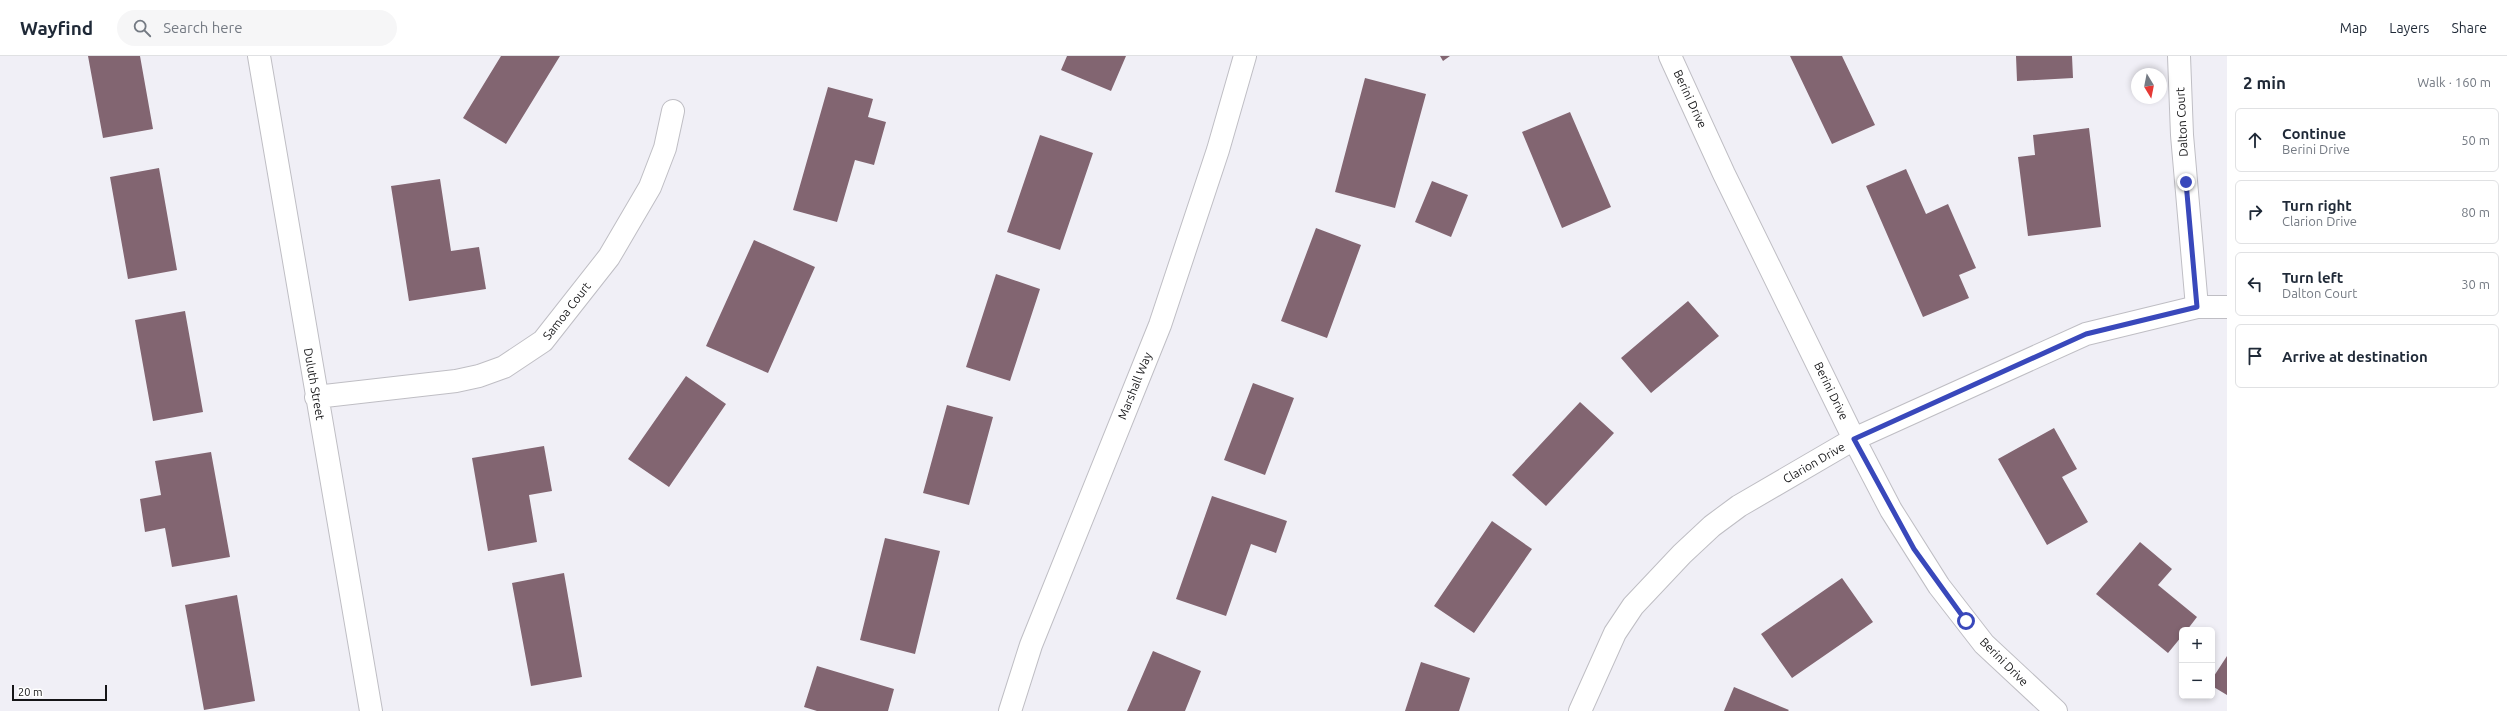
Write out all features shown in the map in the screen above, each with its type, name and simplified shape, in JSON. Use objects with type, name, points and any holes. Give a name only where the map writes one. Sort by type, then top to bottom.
[{"type":"street","name":"Duluth Street","points":[[258,56],[370,711]]},
{"type":"street","name":"Marshall Way","points":[[1010,711],[1031,645],[1160,325],[1218,150],[1245,56]]},
{"type":"street","name":"Berini Drive","points":[[1670,56],[1724,174],[1854,439],[1891,510],[1939,586],[1984,644],[2056,711]]},
{"type":"street","name":"Dalton Court","points":[[2179,56],[2182,135],[2197,307]]},
{"type":"street","name":"Samoa Court","points":[[316,397],[456,381],[479,376],[504,367],[544,341],[609,257],[650,187],[665,148],[673,111]]},
{"type":"street","name":"Clarion Drive","points":[[1580,711],[1616,633],[1633,606],[1682,554],[1712,526],[1739,506],[1854,439],[2086,334],[2197,307],[2227,307]]},
{"type":"building","points":[[88,56],[140,56],[153,129],[103,138]]},
{"type":"building","points":[[501,56],[560,56],[506,144],[463,118]]},
{"type":"building","points":[[1067,56],[1126,56],[1111,91],[1061,70]]},
{"type":"building","points":[[1440,56],[1450,56],[1443,61]]},
{"type":"building","points":[[1790,56],[1842,56],[1875,125],[1832,144]]},
{"type":"building","points":[[2016,56],[2072,56],[2073,78],[2017,81]]},
{"type":"building","points":[[1365,78],[1426,94],[1395,208],[1335,192]]},
{"type":"building","points":[[828,87],[873,99],[868,117],[886,122],[874,165],[855,160],[837,222],[793,210]]},
{"type":"building","points":[[1570,112],[1611,207],[1562,228],[1522,132]]},
{"type":"building","points":[[2089,128],[2101,227],[2028,236],[2018,157],[2035,155],[2033,135]]},
{"type":"building","points":[[1040,135],[1093,153],[1060,250],[1007,232]]},
{"type":"building","points":[[159,168],[177,270],[128,279],[110,177]]},
{"type":"building","points":[[1906,169],[1926,214],[1948,204],[1976,268],[1959,275],[1969,298],[1923,317],[1866,186]]},
{"type":"building","points":[[440,179],[451,251],[479,247],[486,289],[409,301],[391,186]]},
{"type":"building","points":[[1432,181],[1468,195],[1451,237],[1415,222]]},
{"type":"building","points":[[1316,228],[1361,245],[1327,338],[1281,321]]},
{"type":"building","points":[[754,240],[815,267],[768,373],[706,346]]},
{"type":"building","points":[[996,274],[1040,289],[1010,381],[966,367]]},
{"type":"building","points":[[1688,301],[1719,336],[1651,393],[1621,358]]},
{"type":"building","points":[[185,311],[203,412],[153,421],[135,320]]},
{"type":"building","points":[[686,376],[726,404],[669,487],[628,459]]},
{"type":"building","points":[[1253,383],[1294,398],[1265,475],[1224,460]]},
{"type":"building","points":[[1580,402],[1614,433],[1546,506],[1512,475]]},
{"type":"building","points":[[947,405],[993,417],[969,505],[923,493]]},
{"type":"building","points":[[2054,428],[2077,469],[2062,477],[2088,522],[2047,545],[1998,459]]},
{"type":"building","points":[[544,446],[552,491],[529,495],[537,542],[488,551],[472,458]]},
{"type":"building","points":[[211,452],[230,557],[172,567],[165,528],[145,532],[140,499],[161,495],[155,461]]},
{"type":"building","points":[[1212,496],[1287,521],[1276,553],[1251,544],[1226,616],[1176,599]]},
{"type":"building","points":[[1492,521],[1532,549],[1474,633],[1434,606]]},
{"type":"building","points":[[885,538],[940,551],[915,654],[860,640]]},
{"type":"building","points":[[2140,542],[2172,569],[2158,585],[2197,617],[2189,627],[2179,627],[2179,640],[2168,653],[2096,594]]},
{"type":"building","points":[[564,573],[582,677],[531,686],[512,583]]},
{"type":"building","points":[[1842,578],[1873,622],[1792,678],[1761,634]]},
{"type":"building","points":[[237,595],[255,701],[204,710],[185,605]]},
{"type":"building","points":[[1153,651],[1201,671],[1185,711],[1127,711]]},
{"type":"building","points":[[2227,656],[2227,695],[2215,688],[2215,674]]},
{"type":"building","points":[[1421,662],[1470,678],[1459,711],[1405,711]]},
{"type":"building","points":[[817,666],[894,689],[888,711],[817,711],[804,707]]},
{"type":"building","points":[[1734,687],[1789,710],[1724,711]]},
{"type":"route","points":[[1966,621],[1939,586],[1914,549],[1891,510],[1854,439],[1928,404],[2086,334],[2197,307],[2186,182]]}]
